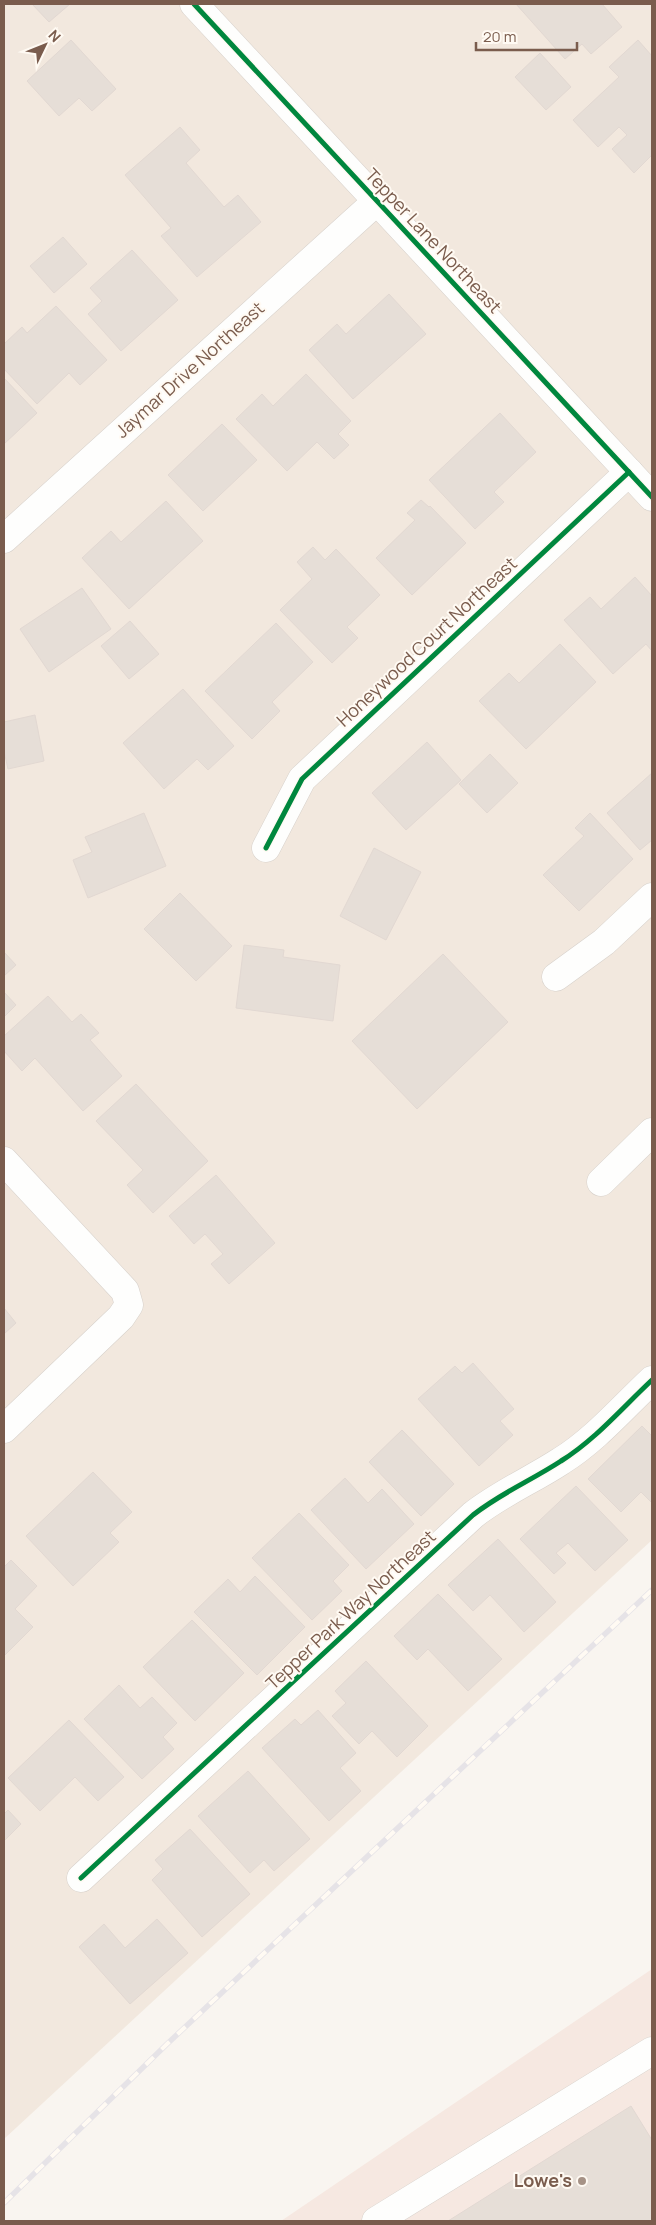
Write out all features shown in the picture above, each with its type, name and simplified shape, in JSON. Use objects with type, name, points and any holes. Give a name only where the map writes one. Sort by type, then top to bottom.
[{"type":"street","name":"Tepper Lane Northeast","points":[[194,4],[652,497]]},
{"type":"street","name":"Jaymar Drive Northeast","points":[[4,539],[377,201]]},
{"type":"street","name":"Honeywood Court Northeast","points":[[266,848],[302,779],[628,472]]},
{"type":"street","points":[[556,977],[604,942],[652,897]]},
{"type":"street","points":[[601,1182],[652,1132]]},
{"type":"street","points":[[4,1161],[125,1291],[129,1306],[116,1322],[4,1429]]},
{"type":"street","name":"Tepper Park Way Northeast","points":[[81,1878],[473,1515],[490,1501],[561,1462],[577,1450],[652,1380]]},
{"type":"street","points":[[376,2221],[652,2051]]},
{"type":"shaded area","points":[[4,4],[652,4],[652,1540],[4,2139]]},
{"type":"shaded area","points":[[652,1969],[652,2221],[281,2221]]},
{"type":"building","points":[[32,4],[70,4],[49,22]]},
{"type":"building","points":[[516,4],[602,4],[622,27],[591,54],[582,44],[565,59]]},
{"type":"building","points":[[71,40],[116,89],[92,111],[79,98],[59,116],[27,81]]},
{"type":"building","points":[[638,40],[652,56],[652,155],[634,173],[612,149],[627,135],[619,127],[598,147],[573,120],[619,77],[609,67]]},
{"type":"building","points":[[540,53],[571,87],[546,110],[515,77]]},
{"type":"building","points":[[180,127],[200,150],[186,163],[224,207],[238,195],[261,222],[197,277],[161,236],[171,228],[125,175]]},
{"type":"building","points":[[63,237],[87,264],[54,293],[30,266]]},
{"type":"building","points":[[132,250],[178,300],[121,351],[88,314],[102,301],[90,288]]},
{"type":"building","points":[[389,294],[426,334],[353,399],[309,350],[337,324],[346,334]]},
{"type":"building","points":[[56,306],[107,360],[80,385],[69,373],[37,404],[4,369],[4,344],[22,327],[27,333]]},
{"type":"building","points":[[306,374],[351,421],[338,434],[349,445],[334,459],[317,442],[287,471],[236,419],[262,394],[273,406]]},
{"type":"building","points":[[4,378],[37,413],[4,444]]},
{"type":"building","points":[[500,413],[536,452],[494,492],[504,502],[475,529],[429,480]]},
{"type":"building","points":[[222,424],[257,460],[203,511],[168,475]]},
{"type":"building","points":[[421,500],[430,506],[466,543],[412,595],[376,558],[415,520],[407,513]]},
{"type":"building","points":[[166,501],[203,541],[129,609],[82,558],[111,531],[121,542]]},
{"type":"building","points":[[313,547],[325,560],[336,549],[380,595],[347,627],[358,638],[332,663],[280,610],[312,579],[297,562]]},
{"type":"building","points":[[635,577],[652,596],[652,651],[646,644],[613,674],[564,620],[590,597],[601,609]]},
{"type":"building","points":[[82,588],[111,629],[49,672],[20,629]]},
{"type":"building","points":[[130,621],[159,654],[129,679],[101,646]]},
{"type":"building","points":[[276,623],[313,662],[272,702],[280,711],[252,739],[205,691]]},
{"type":"building","points":[[560,644],[596,682],[526,749],[479,701],[509,673],[519,683]]},
{"type":"building","points":[[183,689],[234,746],[208,770],[197,759],[164,789],[123,743]]},
{"type":"building","points":[[35,715],[44,761],[8,769],[4,751],[4,722]]},
{"type":"building","points":[[427,742],[461,780],[406,830],[372,793]]},
{"type":"building","points":[[490,754],[518,783],[487,813],[459,784]]},
{"type":"building","points":[[652,773],[652,840],[640,850],[607,813]]},
{"type":"building","points":[[144,813],[166,866],[88,898],[73,860],[92,852],[85,837]]},
{"type":"building","points":[[590,813],[633,859],[579,911],[543,875],[584,836],[575,828]]},
{"type":"building","points":[[374,848],[421,872],[386,940],[340,916]]},
{"type":"building","points":[[180,893],[232,946],[196,981],[144,929]]},
{"type":"building","points":[[244,945],[284,950],[283,957],[340,965],[333,1021],[236,1008]]},
{"type":"building","points":[[4,952],[16,965],[4,976]]},
{"type":"building","points":[[443,954],[508,1022],[417,1109],[352,1041]]},
{"type":"building","points":[[4,992],[16,1005],[4,1017]]},
{"type":"building","points":[[48,996],[72,1022],[81,1014],[99,1033],[90,1040],[122,1076],[83,1111],[35,1058],[22,1071],[4,1051],[4,1036]]},
{"type":"building","points":[[136,1084],[208,1161],[153,1213],[127,1185],[143,1170],[96,1121]]},
{"type":"building","points":[[216,1175],[275,1243],[229,1284],[211,1264],[223,1254],[205,1234],[194,1244],[169,1216]]},
{"type":"building","points":[[4,1308],[16,1323],[4,1334]]},
{"type":"building","points":[[473,1363],[514,1409],[500,1421],[513,1435],[479,1466],[418,1399],[455,1366],[462,1373]]},
{"type":"building","points":[[642,1426],[652,1436],[652,1503],[641,1492],[621,1512],[588,1479]]},
{"type":"building","points":[[402,1430],[454,1484],[421,1516],[369,1462]]},
{"type":"building","points":[[93,1472],[132,1512],[110,1533],[119,1542],[73,1586],[26,1536]]},
{"type":"building","points":[[345,1478],[368,1503],[382,1489],[414,1524],[366,1569],[311,1510]]},
{"type":"building","points":[[576,1486],[628,1540],[595,1571],[568,1543],[556,1553],[566,1563],[554,1574],[520,1539]]},
{"type":"building","points":[[299,1513],[349,1565],[333,1581],[342,1591],[312,1620],[252,1558]]},
{"type":"building","points":[[498,1539],[556,1602],[524,1632],[490,1595],[473,1611],[448,1585]]},
{"type":"building","points":[[11,1560],[37,1586],[15,1609],[33,1627],[4,1656],[4,1567]]},
{"type":"building","points":[[255,1576],[305,1627],[257,1675],[194,1612],[228,1579],[240,1592]]},
{"type":"building","points":[[438,1594],[502,1659],[468,1691],[428,1649],[417,1660],[394,1636]]},
{"type":"building","points":[[192,1620],[244,1673],[195,1721],[143,1667]]},
{"type":"building","points":[[366,1661],[428,1726],[397,1757],[372,1731],[359,1744],[332,1716],[346,1703],[335,1691]]},
{"type":"building","points":[[119,1685],[140,1708],[152,1697],[177,1723],[163,1737],[174,1749],[142,1779],[84,1719]]},
{"type":"building","points":[[318,1710],[356,1753],[340,1768],[361,1791],[329,1821],[262,1748],[295,1719],[301,1725]]},
{"type":"building","points":[[69,1720],[124,1777],[98,1801],[75,1777],[40,1811],[8,1778]]},
{"type":"building","points":[[248,1771],[310,1839],[274,1871],[264,1860],[250,1873],[198,1816]]},
{"type":"building","points":[[8,1810],[21,1824],[4,1841],[4,1814]]},
{"type":"building","points":[[190,1829],[250,1894],[202,1937],[152,1880],[163,1869],[155,1860]]},
{"type":"building","points":[[157,1919],[188,1953],[130,2004],[79,1947],[104,1924],[125,1948]]},
{"type":"building","name":"Lowe's","points":[[631,2106],[652,2140],[652,2221],[448,2221]]},
{"type":"railway","points":[[4,2203],[167,2044],[652,1590]]},
{"type":"cycle path","points":[[194,4],[652,497]]},
{"type":"cycle path","points":[[266,848],[302,779],[629,472]]},
{"type":"cycle path","points":[[81,1878],[473,1515],[494,1500],[573,1453],[597,1433],[652,1380]]},
{"type":"place","name":"Lowe's","points":[[582,2181]]}]
